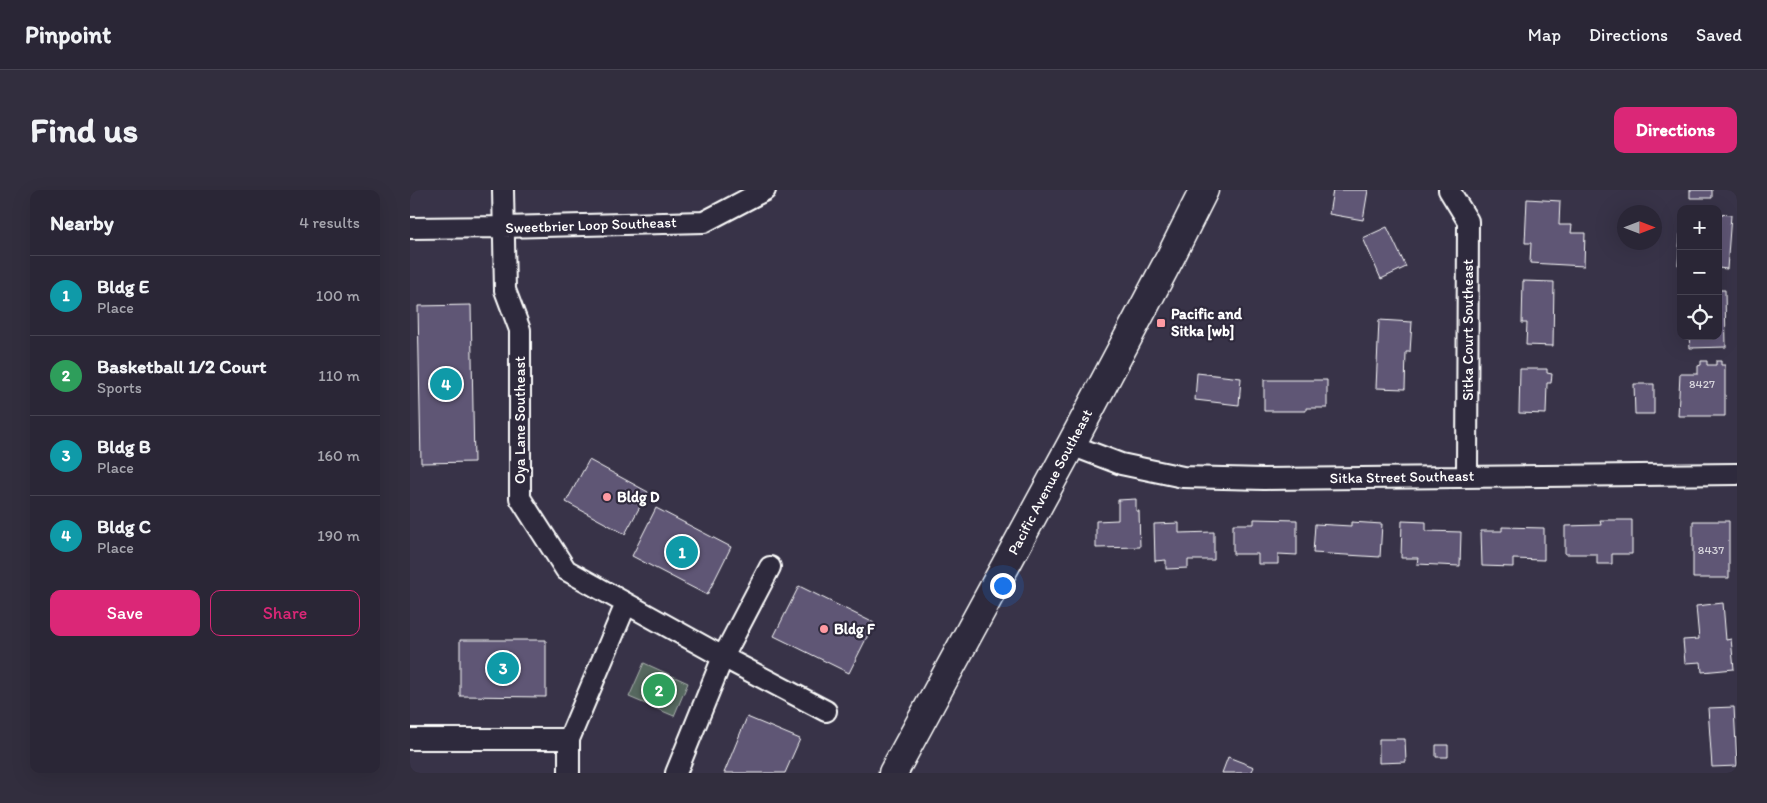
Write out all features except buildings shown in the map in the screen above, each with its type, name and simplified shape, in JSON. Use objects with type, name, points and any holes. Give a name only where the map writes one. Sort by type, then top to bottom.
[{"type":"main road","name":"Pacific Avenue Southeast","points":[[893,773],[1071,445],[1204,190]]},
{"type":"street","name":"Oya Lane Southeast","points":[[503,190],[505,290],[520,330],[520,498],[566,570],[723,658],[826,711]]},
{"type":"street","name":"Sweetbrier Loop Southeast","points":[[410,228],[704,222],[765,190]]},
{"type":"street","name":"Sitka Court Southeast","points":[[1450,190],[1468,221],[1467,476]]},
{"type":"street","name":"Sitka Street Southeast","points":[[1071,445],[1121,464],[1183,477],[1264,479],[1737,474]]},
{"type":"street","points":[[676,773],[723,658],[770,567]]},
{"type":"street","points":[[569,773],[569,739],[626,604]]},
{"type":"street","points":[[420,739],[569,739]]},
{"type":"green space","points":[[644,663],[688,683],[674,716],[629,697]]},
{"type":"place","name":"Pacific and Sitka [wb]","points":[[1161,323]]},
{"type":"place","name":"Bldg C","points":[[446,384]]},
{"type":"place","name":"Bldg D","points":[[607,497]]},
{"type":"place","name":"Bldg E","points":[[682,552]]},
{"type":"place","name":"Bldg F","points":[[824,629]]},
{"type":"place","name":"Bldg B","points":[[503,668]]},
{"type":"place","name":"Basketball 1/2 Court","points":[[659,690]]}]
